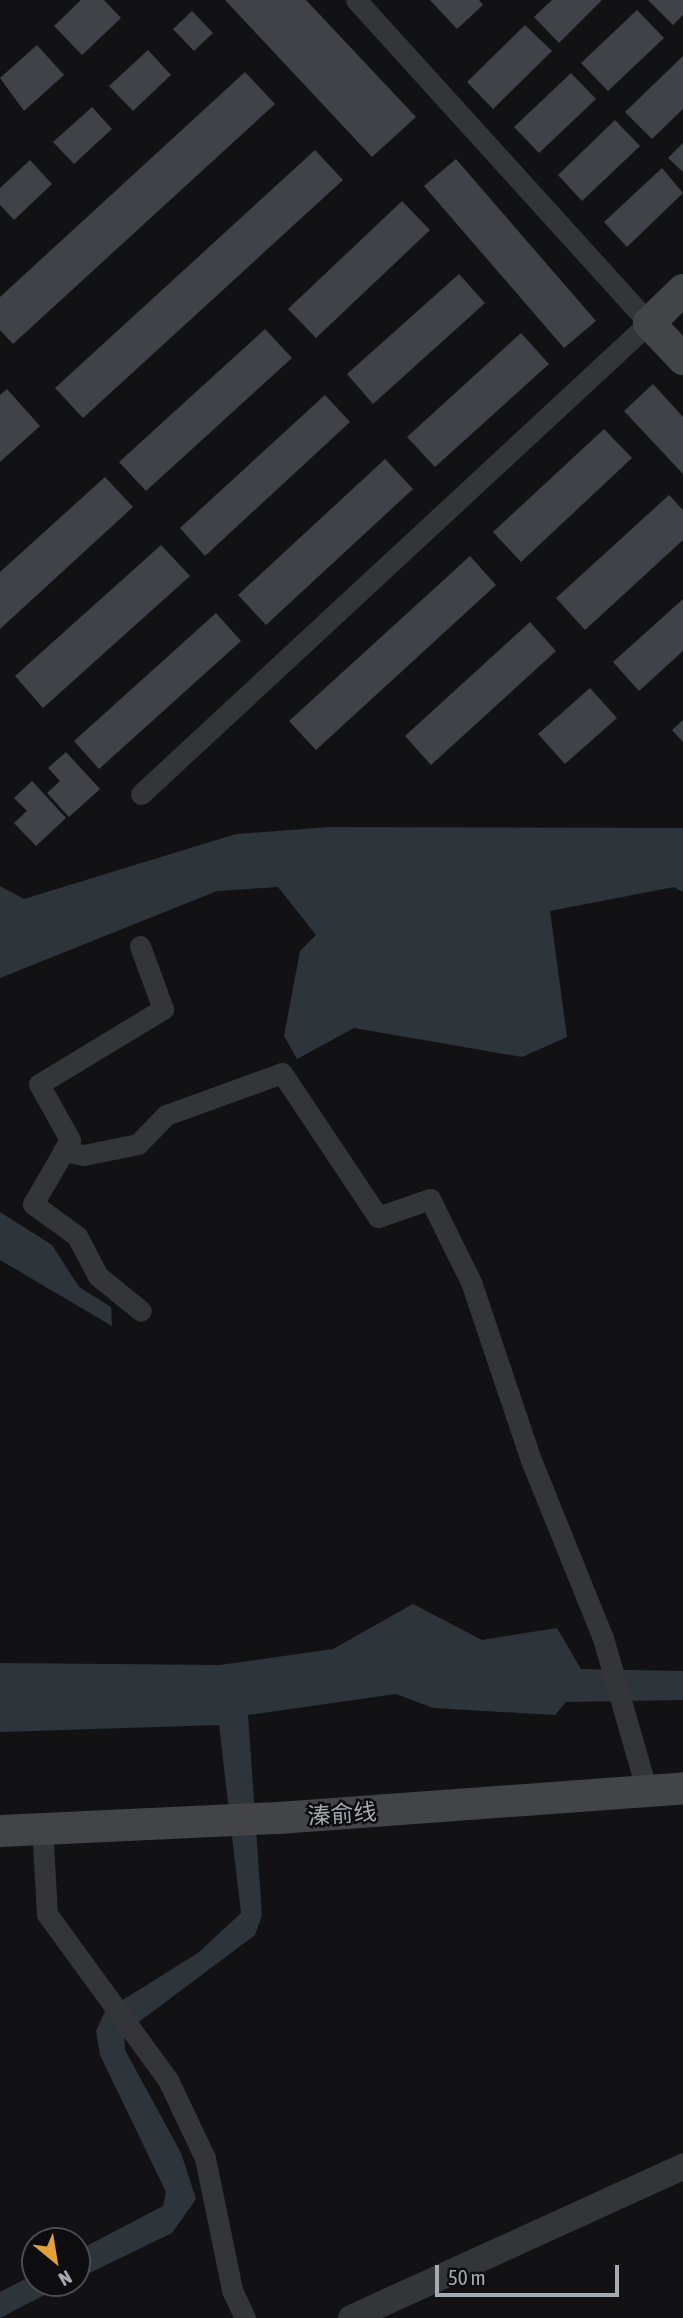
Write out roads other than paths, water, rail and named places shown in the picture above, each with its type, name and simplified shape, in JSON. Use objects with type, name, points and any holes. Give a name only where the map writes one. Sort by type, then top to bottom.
[{"type":"main road","points":[[683,290],[649,323],[683,359]]},
{"type":"main road","name":"溱俞线","points":[[0,1831],[42,1827],[219,1822],[683,1788]]},
{"type":"street","points":[[141,794],[649,323],[356,0]]},
{"type":"street","points":[[140,946],[163,1009],[39,1084],[70,1140],[33,1204],[77,1236],[98,1276],[141,1311]]},
{"type":"street","points":[[63,1151],[84,1155],[138,1144],[166,1115],[282,1073],[378,1217],[430,1199],[471,1282],[531,1460],[603,1638],[647,1791]]},
{"type":"street","points":[[42,1827],[47,1914],[168,2080],[205,2158],[232,2290],[245,2318]]},
{"type":"street","points":[[351,2318],[683,2167]]}]
